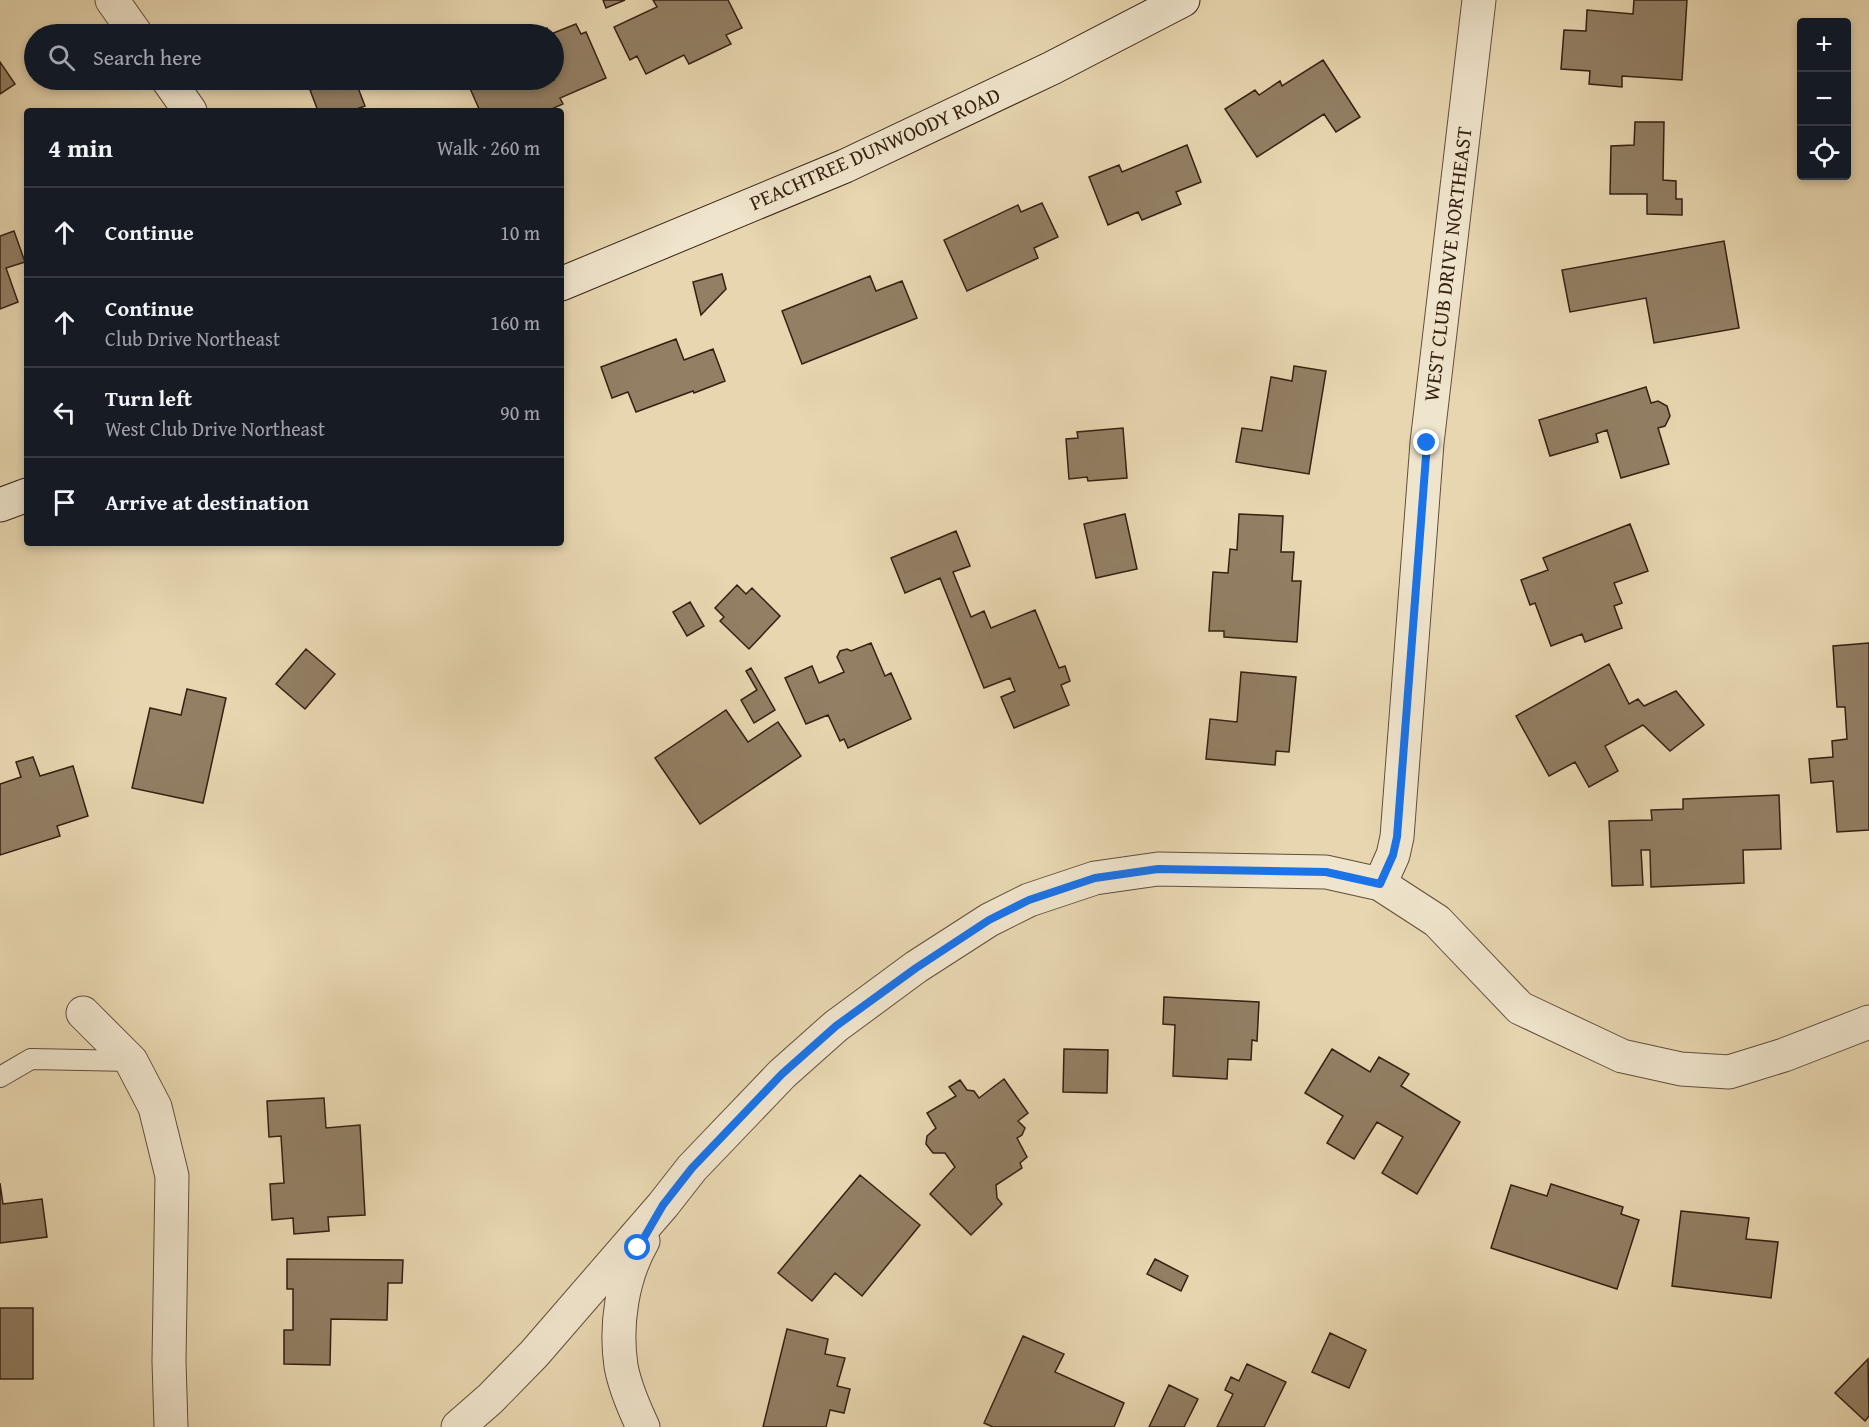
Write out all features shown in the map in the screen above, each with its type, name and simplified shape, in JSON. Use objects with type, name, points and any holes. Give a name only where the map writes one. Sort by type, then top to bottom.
[{"type":"street","points":[[112,0],[129,24]]},
{"type":"street","name":"PEACHTREE DUNWOODY ROAD","points":[[564,283],[845,166],[1052,68],[1183,0]]},
{"type":"street","name":"WEST CLUB DRIVE NORTHEAST","points":[[1380,884],[1393,855],[1397,837],[1427,443],[1479,0]]},
{"type":"street","points":[[175,90],[188,108]]},
{"type":"street","points":[[0,506],[24,496]]},
{"type":"street","points":[[458,1427],[490,1399],[534,1354],[663,1205],[692,1168],[740,1117],[782,1074],[836,1026],[925,962],[989,920],[1029,900],[1095,878],[1158,869],[1326,872],[1380,884],[1437,921],[1520,1008],[1622,1056],[1681,1069],[1729,1072],[1784,1055],[1869,1022]]},
{"type":"street","points":[[83,1013],[131,1061],[155,1107],[172,1176],[169,1361],[171,1427]]},
{"type":"street","points":[[643,1427],[631,1402],[621,1366],[619,1330],[626,1283],[638,1248],[663,1205]]},
{"type":"lane","points":[[0,1077],[31,1059],[131,1061]]},
{"type":"building","points":[[603,0],[625,0],[606,8]]},
{"type":"building","points":[[653,0],[728,0],[742,28],[726,35],[731,44],[689,64],[684,55],[646,74],[637,56],[630,60],[614,27],[657,7]]},
{"type":"building","points":[[1634,0],[1687,0],[1682,80],[1622,76],[1622,87],[1589,84],[1590,71],[1561,69],[1564,30],[1586,31],[1587,10],[1633,14]]},
{"type":"building","points":[[576,24],[581,34],[586,32],[606,78],[560,98],[563,104],[554,108],[479,108],[471,90],[564,90],[564,29]]},
{"type":"building","points":[[1323,60],[1360,117],[1336,132],[1324,114],[1257,157],[1225,109],[1255,90],[1259,95],[1280,81],[1282,86]]},
{"type":"building","points":[[0,62],[15,84],[0,94]]},
{"type":"building","points":[[310,90],[359,90],[365,106],[359,108],[317,108]]},
{"type":"building","points":[[1635,122],[1664,122],[1663,180],[1676,181],[1676,199],[1682,199],[1682,215],[1647,214],[1647,194],[1610,194],[1611,146],[1634,145]]},
{"type":"building","points":[[1187,145],[1201,182],[1176,192],[1181,204],[1142,220],[1138,212],[1108,225],[1089,177],[1119,165],[1122,172]]},
{"type":"building","points":[[1042,203],[1058,237],[1034,248],[1038,258],[967,291],[944,240],[1018,205],[1021,212]]},
{"type":"building","points":[[14,231],[24,262],[6,268],[18,302],[0,309],[0,236]]},
{"type":"building","points":[[1724,241],[1739,328],[1654,343],[1646,298],[1570,312],[1562,270]]},
{"type":"building","points":[[722,274],[726,289],[701,315],[693,282]]},
{"type":"building","points":[[870,276],[876,291],[902,281],[917,318],[802,364],[782,311]]},
{"type":"building","points":[[676,339],[684,360],[713,349],[725,381],[636,412],[628,392],[612,398],[601,367]]},
{"type":"building","points":[[1294,366],[1326,371],[1309,474],[1236,462],[1242,428],[1262,431],[1271,377],[1292,381]]},
{"type":"building","points":[[1646,387],[1651,403],[1658,401],[1667,406],[1670,416],[1665,426],[1658,428],[1669,464],[1621,478],[1607,430],[1596,434],[1598,442],[1550,456],[1539,420]]},
{"type":"building","points":[[1123,428],[1127,478],[1088,481],[1087,477],[1069,479],[1066,439],[1078,438],[1077,432]]},
{"type":"building","points":[[1125,514],[1137,569],[1096,578],[1084,524]]},
{"type":"building","points":[[1239,514],[1283,516],[1281,552],[1294,552],[1292,581],[1301,581],[1297,642],[1224,637],[1224,631],[1209,631],[1213,572],[1228,573],[1230,549],[1237,550]]},
{"type":"building","points":[[1630,524],[1648,571],[1614,583],[1622,603],[1614,606],[1622,628],[1585,642],[1582,634],[1551,646],[1535,603],[1530,605],[1521,580],[1548,570],[1543,558]]},
{"type":"building","points":[[956,531],[970,566],[953,572],[971,617],[984,611],[991,628],[1035,610],[1059,668],[1065,666],[1070,681],[1061,685],[1069,705],[1014,728],[1001,697],[1015,691],[1010,678],[984,688],[940,578],[905,593],[891,558]]},
{"type":"building","points":[[737,585],[746,594],[752,588],[780,616],[749,649],[720,621],[724,617],[715,608]]},
{"type":"building","points":[[690,602],[704,626],[687,636],[673,612]]},
{"type":"building","points":[[871,643],[885,676],[891,673],[911,719],[848,748],[844,739],[840,741],[828,715],[806,724],[785,678],[812,666],[819,683],[844,672],[837,657],[840,651],[847,649],[851,651]]},
{"type":"building","points":[[1869,643],[1869,830],[1837,832],[1833,781],[1811,783],[1809,759],[1833,757],[1832,741],[1847,739],[1845,707],[1837,707],[1833,646]]},
{"type":"building","points":[[306,649],[335,674],[305,709],[276,684]]},
{"type":"building","points":[[1609,664],[1629,704],[1638,699],[1644,706],[1676,691],[1704,725],[1670,751],[1643,725],[1605,746],[1618,771],[1589,787],[1575,762],[1549,776],[1516,716]]},
{"type":"building","points":[[751,668],[775,710],[754,723],[741,700],[757,690],[746,671]]},
{"type":"building","points":[[1241,672],[1296,677],[1289,752],[1276,751],[1275,765],[1206,759],[1210,719],[1237,722]]},
{"type":"building","points":[[187,689],[226,698],[203,803],[132,788],[150,708],[181,715]]},
{"type":"building","points":[[726,710],[748,742],[778,722],[801,756],[700,824],[655,758]]},
{"type":"building","points":[[33,757],[40,776],[73,766],[88,816],[57,826],[60,836],[0,855],[0,784],[21,777],[16,762]]},
{"type":"building","points":[[1779,795],[1781,849],[1743,850],[1744,883],[1651,887],[1650,850],[1641,850],[1643,885],[1612,886],[1609,821],[1652,820],[1651,810],[1683,809],[1683,799]]},
{"type":"building","points":[[1164,997],[1259,1002],[1257,1041],[1252,1040],[1251,1060],[1228,1059],[1227,1079],[1173,1076],[1175,1025],[1163,1024]]},
{"type":"building","points":[[1064,1049],[1108,1050],[1107,1093],[1063,1092]]},
{"type":"building","points":[[1332,1049],[1370,1072],[1379,1057],[1409,1074],[1401,1086],[1460,1122],[1417,1194],[1382,1173],[1403,1137],[1377,1122],[1354,1159],[1327,1143],[1343,1116],[1305,1093]]},
{"type":"building","points":[[1004,1079],[1028,1113],[1018,1121],[1025,1128],[1022,1135],[1017,1138],[1027,1157],[1020,1163],[1022,1168],[996,1185],[997,1198],[1002,1204],[971,1235],[930,1194],[955,1167],[945,1153],[933,1153],[926,1144],[927,1136],[936,1128],[927,1113],[956,1096],[949,1087],[960,1080],[967,1090],[974,1091],[979,1098]]},
{"type":"building","points":[[324,1098],[326,1128],[360,1125],[365,1215],[328,1217],[329,1231],[294,1234],[293,1218],[272,1220],[270,1184],[284,1183],[281,1136],[269,1137],[267,1101]]},
{"type":"building","points":[[860,1175],[920,1225],[862,1296],[835,1273],[812,1301],[778,1273]]},
{"type":"building","points":[[0,1183],[3,1204],[42,1199],[47,1237],[0,1243]]},
{"type":"building","points":[[1551,1184],[1623,1207],[1621,1214],[1639,1220],[1617,1289],[1491,1248],[1511,1185],[1547,1196]]},
{"type":"building","points":[[1681,1211],[1749,1218],[1746,1239],[1778,1242],[1771,1298],[1672,1286]]},
{"type":"building","points":[[287,1259],[403,1260],[402,1283],[388,1283],[387,1320],[331,1319],[330,1365],[284,1364],[284,1330],[293,1330],[293,1289],[287,1289]]},
{"type":"building","points":[[1155,1259],[1188,1276],[1181,1291],[1147,1274]]},
{"type":"building","points":[[0,1308],[33,1308],[33,1379],[0,1379]]},
{"type":"building","points":[[787,1329],[828,1339],[825,1354],[845,1358],[837,1386],[850,1389],[844,1413],[830,1410],[826,1427],[763,1427]]},
{"type":"building","points":[[1330,1333],[1366,1350],[1349,1388],[1312,1372]]},
{"type":"building","points":[[1023,1336],[1064,1354],[1055,1372],[1124,1403],[1114,1427],[993,1427],[984,1423]]},
{"type":"building","points":[[1868,1359],[1869,1416],[1865,1421],[1835,1393]]},
{"type":"building","points":[[1247,1364],[1286,1382],[1264,1427],[1217,1427],[1233,1394],[1225,1390],[1231,1377],[1239,1381]]},
{"type":"building","points":[[1169,1385],[1198,1399],[1184,1427],[1149,1427]]},
{"type":"route","points":[[638,1248],[663,1205],[692,1168],[782,1074],[836,1026],[916,968],[989,920],[1029,900],[1095,878],[1158,869],[1326,872],[1380,884],[1393,855],[1397,837],[1427,443]]}]
